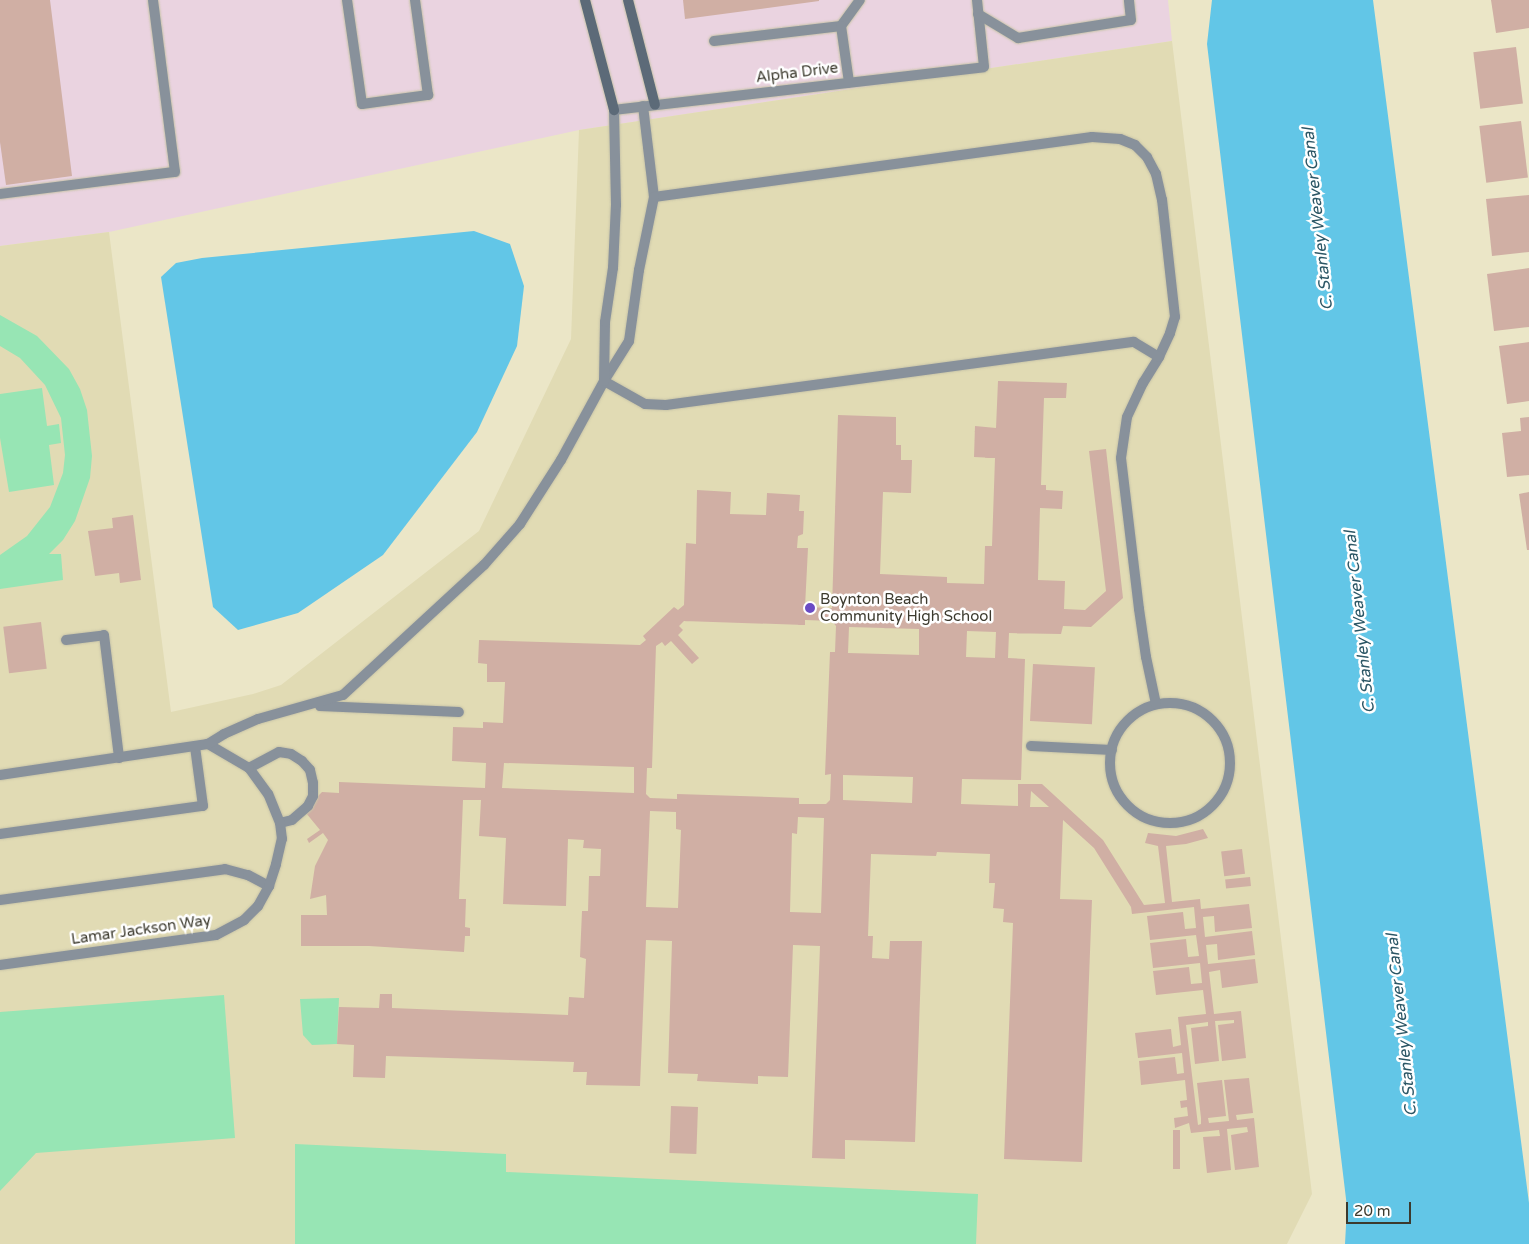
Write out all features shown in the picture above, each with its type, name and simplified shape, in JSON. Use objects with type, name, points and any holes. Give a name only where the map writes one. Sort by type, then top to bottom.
[{"type":"street","points":[[0,194],[175,172],[153,0]]},
{"type":"street","points":[[347,0],[362,104],[428,95],[415,0]]},
{"type":"street","points":[[585,0],[614,110],[616,204],[614,268],[605,322],[604,381]]},
{"type":"street","points":[[628,0],[656,105]]},
{"type":"street","points":[[849,82],[841,26],[860,0]]},
{"type":"street","points":[[977,0],[978,14],[1018,38],[1131,20],[1129,0]]},
{"type":"street","name":"Alpha Drive","points":[[614,110],[984,66],[978,14]]},
{"type":"street","points":[[714,41],[841,26]]},
{"type":"street","points":[[0,775],[208,744],[224,734],[258,719],[314,705],[343,695],[484,565],[520,524],[561,460],[604,381],[629,341],[639,270],[654,197],[643,106]]},
{"type":"street","points":[[654,197],[1092,137],[1120,139],[1135,145],[1147,158],[1156,174],[1162,200],[1175,317],[1159,357],[1127,417],[1121,458],[1139,609],[1146,657],[1156,704]]},
{"type":"street","points":[[604,381],[645,404],[666,405],[1134,342],[1159,357]]},
{"type":"street","points":[[66,640],[104,635],[119,758]]},
{"type":"street","points":[[1156,704],[1183,704],[1207,715],[1224,736],[1230,762],[1229,775],[1218,799],[1197,816],[1185,821],[1158,821],[1145,817],[1134,810],[1117,789],[1110,764],[1112,750],[1116,737],[1132,716],[1156,704]]},
{"type":"street","points":[[314,705],[459,712]]},
{"type":"street","name":"Lamar Jackson Way","points":[[0,965],[216,935],[244,920],[258,906],[270,886],[282,839],[280,823],[268,794],[249,768],[208,744]]},
{"type":"street","points":[[1031,746],[1112,750]]},
{"type":"street","points":[[0,834],[203,806],[195,747]]},
{"type":"street","points":[[249,768],[279,752],[291,754],[302,761],[310,770],[314,783],[313,796],[308,806],[292,820],[280,823]]},
{"type":"street","points":[[0,900],[225,869],[248,875],[270,886]]},
{"type":"shaded area","points":[[0,0],[1168,0],[1172,41],[579,130],[109,232],[0,246]]},
{"type":"shaded area","name":"Boynton Beach Community High School","points":[[1172,41],[1312,1194],[1287,1244],[0,1244],[0,246],[109,232],[171,712],[253,694],[281,685],[479,531],[571,339],[579,130]]},
{"type":"green space","points":[[0,315],[37,336],[69,369],[80,389],[87,410],[92,456],[90,478],[75,521],[63,540],[49,554],[61,554],[63,580],[0,589],[0,555],[27,536],[50,507],[63,473],[65,455],[61,418],[45,385],[20,358],[0,346]]},
{"type":"green space","points":[[42,388],[47,426],[59,424],[61,443],[49,445],[54,485],[9,492],[0,438],[0,394]]},
{"type":"green space","points":[[224,995],[235,1138],[36,1153],[0,1191],[0,1012]]},
{"type":"green space","points":[[339,998],[337,1044],[312,1045],[303,1035],[300,999]]},
{"type":"green space","points":[[295,1144],[506,1154],[506,1172],[978,1194],[976,1244],[295,1244]]},
{"type":"water","name":"C. Stanley Weaver Canal","points":[[1212,0],[1373,0],[1529,1203],[1529,1244],[1345,1244],[1347,1207],[1207,44]]},
{"type":"water","points":[[474,231],[510,244],[524,286],[517,346],[477,432],[383,555],[298,613],[238,630],[213,607],[161,277],[176,263],[202,258]]},
{"type":"building","points":[[0,0],[50,0],[72,176],[6,185],[0,142]]},
{"type":"building","points":[[683,0],[819,0],[819,1],[685,19]]},
{"type":"building","points":[[1491,0],[1529,0],[1529,28],[1496,33]]},
{"type":"building","points":[[1516,47],[1523,104],[1480,109],[1473,52]]},
{"type":"building","points":[[1521,121],[1528,178],[1486,183],[1479,126]]},
{"type":"building","points":[[1529,195],[1529,252],[1492,256],[1486,199]]},
{"type":"building","points":[[1529,268],[1529,327],[1494,331],[1487,274]]},
{"type":"building","points":[[1529,342],[1529,401],[1507,404],[1499,346]]},
{"type":"building","points":[[998,381],[1067,383],[1066,398],[1044,398],[1041,485],[1046,485],[1046,490],[1063,491],[1062,509],[1040,508],[1038,580],[1065,581],[1064,609],[1085,610],[1106,591],[1089,451],[1106,449],[1123,598],[1091,627],[1063,626],[1061,634],[1009,633],[1008,658],[1025,659],[1021,780],[962,779],[961,804],[1018,806],[1018,784],[1042,784],[1103,840],[1144,905],[1165,903],[1158,846],[1145,843],[1148,833],[1176,836],[1203,829],[1208,838],[1186,844],[1166,846],[1172,902],[1200,899],[1201,909],[1249,904],[1252,928],[1215,932],[1214,916],[1203,917],[1205,937],[1252,931],[1255,955],[1218,960],[1217,944],[1206,945],[1208,964],[1255,959],[1258,983],[1222,988],[1220,970],[1209,972],[1214,1014],[1241,1011],[1246,1058],[1222,1061],[1218,1025],[1234,1023],[1234,1020],[1215,1021],[1219,1061],[1195,1064],[1191,1028],[1208,1026],[1208,1022],[1186,1025],[1198,1125],[1201,1124],[1201,1118],[1197,1083],[1222,1080],[1226,1116],[1208,1118],[1209,1123],[1229,1121],[1224,1080],[1249,1078],[1253,1113],[1236,1115],[1237,1120],[1254,1118],[1259,1167],[1235,1170],[1231,1135],[1248,1132],[1247,1127],[1227,1129],[1231,1170],[1207,1173],[1203,1137],[1220,1136],[1219,1130],[1191,1133],[1189,1123],[1175,1128],[1174,1118],[1188,1116],[1187,1107],[1181,1108],[1180,1101],[1187,1100],[1185,1080],[1141,1085],[1139,1061],[1175,1057],[1177,1074],[1184,1073],[1182,1053],[1138,1058],[1135,1033],[1171,1029],[1173,1047],[1181,1045],[1178,1017],[1206,1014],[1203,990],[1156,995],[1153,971],[1189,967],[1191,984],[1202,983],[1200,963],[1153,968],[1150,943],[1186,939],[1188,957],[1199,956],[1196,935],[1150,940],[1147,916],[1183,912],[1185,929],[1196,928],[1194,907],[1132,914],[1131,907],[1094,848],[1063,820],[1060,899],[1092,900],[1082,1162],[1004,1159],[1013,923],[1003,922],[1004,909],[993,908],[995,883],[989,883],[990,854],[937,852],[936,856],[871,854],[868,936],[873,936],[872,958],[889,959],[890,941],[922,941],[915,1142],[845,1140],[845,1159],[812,1158],[820,946],[793,945],[788,1077],[758,1076],[758,1084],[697,1081],[698,1074],[668,1073],[672,941],[646,940],[640,1086],[586,1085],[587,1072],[573,1072],[574,1062],[386,1056],[385,1078],[353,1077],[354,1045],[337,1044],[339,1007],[379,1008],[380,994],[392,994],[392,1008],[568,1015],[569,997],[584,998],[586,959],[580,957],[582,911],[588,911],[589,876],[600,876],[601,849],[583,848],[584,840],[568,839],[566,906],[503,904],[506,838],[479,836],[481,800],[463,800],[459,899],[466,899],[465,927],[470,928],[470,936],[465,936],[464,952],[369,946],[301,946],[301,915],[327,915],[326,895],[310,899],[315,866],[328,840],[323,833],[309,843],[307,839],[320,830],[306,813],[316,798],[322,792],[339,793],[339,782],[485,788],[486,763],[452,761],[453,727],[483,728],[483,722],[503,723],[505,682],[487,682],[487,664],[478,663],[479,640],[640,645],[646,640],[643,636],[674,607],[678,610],[684,605],[686,543],[696,544],[697,490],[731,492],[730,514],[766,515],[767,493],[800,495],[799,511],[804,511],[803,534],[798,536],[797,548],[808,548],[805,607],[832,608],[838,415],[896,417],[896,445],[901,445],[901,460],[912,460],[911,493],[883,492],[880,574],[947,577],[947,583],[984,584],[985,546],[992,546],[995,458],[974,457],[975,426],[996,428]],"holes":[[[805,620],[832,621],[836,626],[835,652],[830,652],[825,775],[831,774],[830,800],[826,804],[799,804],[799,798],[677,794],[677,799],[650,798],[646,794],[647,768],[652,768],[656,646],[662,642],[665,646],[671,641],[692,664],[699,658],[678,635],[683,630],[679,626],[684,621],[805,625]],[[849,627],[919,629],[919,655],[848,653]],[[967,631],[996,632],[995,658],[966,657]],[[504,763],[634,767],[634,793],[502,788]],[[843,775],[913,777],[912,803],[843,800]],[[1031,791],[1049,807],[1030,807]],[[650,811],[676,812],[676,829],[681,830],[678,908],[646,907]],[[798,817],[824,818],[821,913],[790,912],[792,833],[797,834]]]},
{"type":"building","points":[[1529,417],[1529,475],[1507,477],[1502,433],[1521,431],[1520,418]]},
{"type":"building","points":[[1529,492],[1529,550],[1527,550],[1519,494]]},
{"type":"building","points":[[133,515],[141,580],[120,583],[119,573],[95,576],[88,531],[113,528],[112,518]]},
{"type":"building","points":[[41,622],[47,669],[9,673],[3,627]]},
{"type":"building","points":[[1033,664],[1095,667],[1092,724],[1030,721]]},
{"type":"building","points":[[1242,849],[1245,874],[1224,876],[1221,852]]},
{"type":"building","points":[[1250,877],[1251,886],[1226,889],[1225,880]]},
{"type":"building","points":[[671,1106],[698,1107],[696,1154],[669,1153]]},
{"type":"building","points":[[1173,1130],[1180,1130],[1180,1169],[1173,1169]]},
{"type":"place","name":"Boynton Beach Community High School","points":[[810,608]]}]
